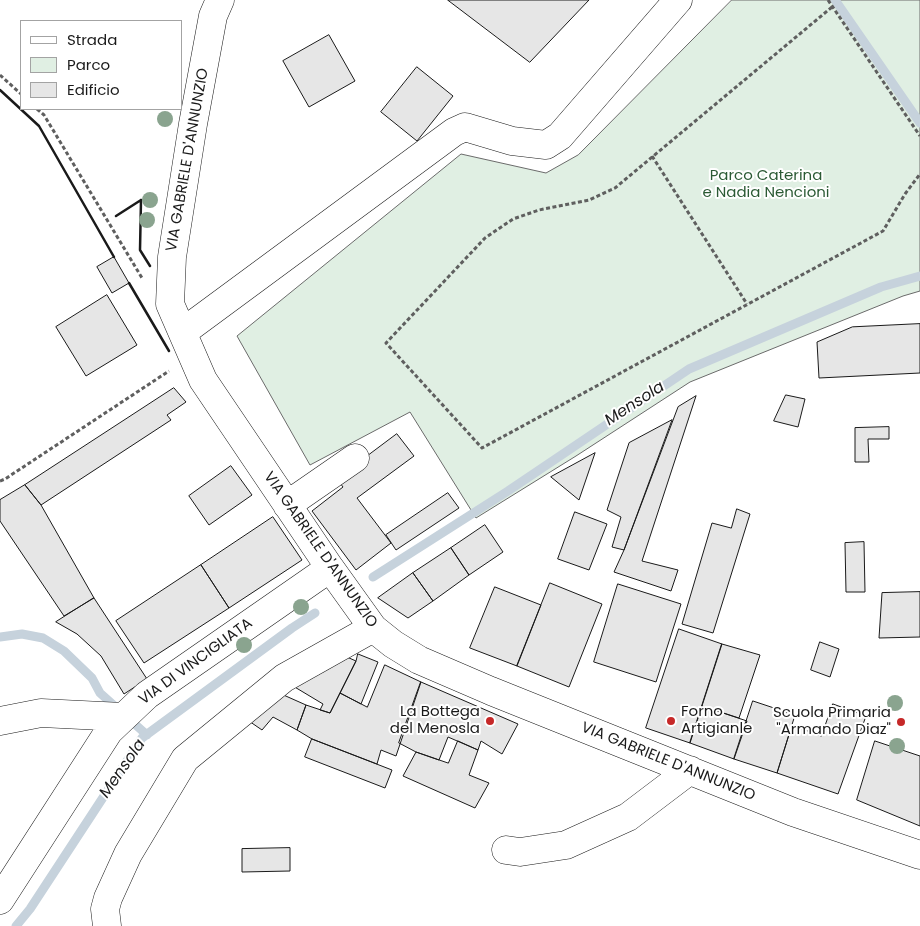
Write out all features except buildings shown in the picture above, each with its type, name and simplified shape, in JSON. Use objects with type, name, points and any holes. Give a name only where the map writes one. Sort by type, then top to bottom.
[{"type":"street","name":"VIA GABRIELE D'ANNUNZIO","points":[[220,0],[213,16],[197,105],[172,257],[170,304],[203,380],[286,505],[368,622],[393,644],[419,660],[610,740],[793,812],[920,856]]},
{"type":"street","points":[[187,344],[454,132],[465,126],[512,141],[546,145],[560,136],[678,0]]},
{"type":"street","points":[[286,505],[355,458]]},
{"type":"street","name":"VIA DI VINCIGLIATA","points":[[0,900],[109,731],[123,717],[147,695],[333,573]]},
{"type":"street","points":[[107,926],[105,909],[128,854],[185,759],[284,678],[368,622]]},
{"type":"street","points":[[0,721],[42,712],[123,717]]},
{"type":"street","points":[[506,850],[520,852],[566,845],[628,817],[690,770]]},
{"type":"path","points":[[828,0],[920,136]]},
{"type":"path","points":[[832,7],[615,188],[589,200],[539,210],[513,219],[485,238],[386,343],[482,448],[883,231],[905,194],[920,174]]},
{"type":"path","points":[[0,75],[20,93]]},
{"type":"path","points":[[38,110],[44,115],[141,277]]},
{"type":"path","points":[[652,156],[747,304]]},
{"type":"path","points":[[0,481],[187,344]]},
{"type":"green space","name":"Parco Caterina e Nadia Nencioni","points":[[732,0],[920,0],[920,291],[903,296],[690,382],[476,518],[410,412],[310,465],[237,336],[461,154],[546,173],[578,155]]},
{"type":"waterway","points":[[835,0],[920,123]]},
{"type":"waterway","name":"Mensola","points":[[373,577],[508,491],[689,369],[881,287],[920,276]]},
{"type":"waterway","name":"Mensola","points":[[16,926],[30,909],[142,738],[315,613]]},
{"type":"waterway","points":[[0,637],[22,634],[43,638],[64,651],[92,678],[100,693],[147,735]]},
{"type":"wall","points":[[0,90],[20,108]]},
{"type":"wall","points":[[22,110],[39,126],[114,257]]},
{"type":"wall","points":[[141,200],[140,250],[150,266]]},
{"type":"wall","points":[[116,216],[141,200]]},
{"type":"wall","points":[[129,283],[169,351]]},
{"type":"place","name":"La Bottega del Menosla","points":[[490,721]]},
{"type":"place","name":"Forno Artigianle","points":[[671,721]]},
{"type":"place","name":"Scuola Primaria \"Armando Diaz\"","points":[[901,722]]}]
